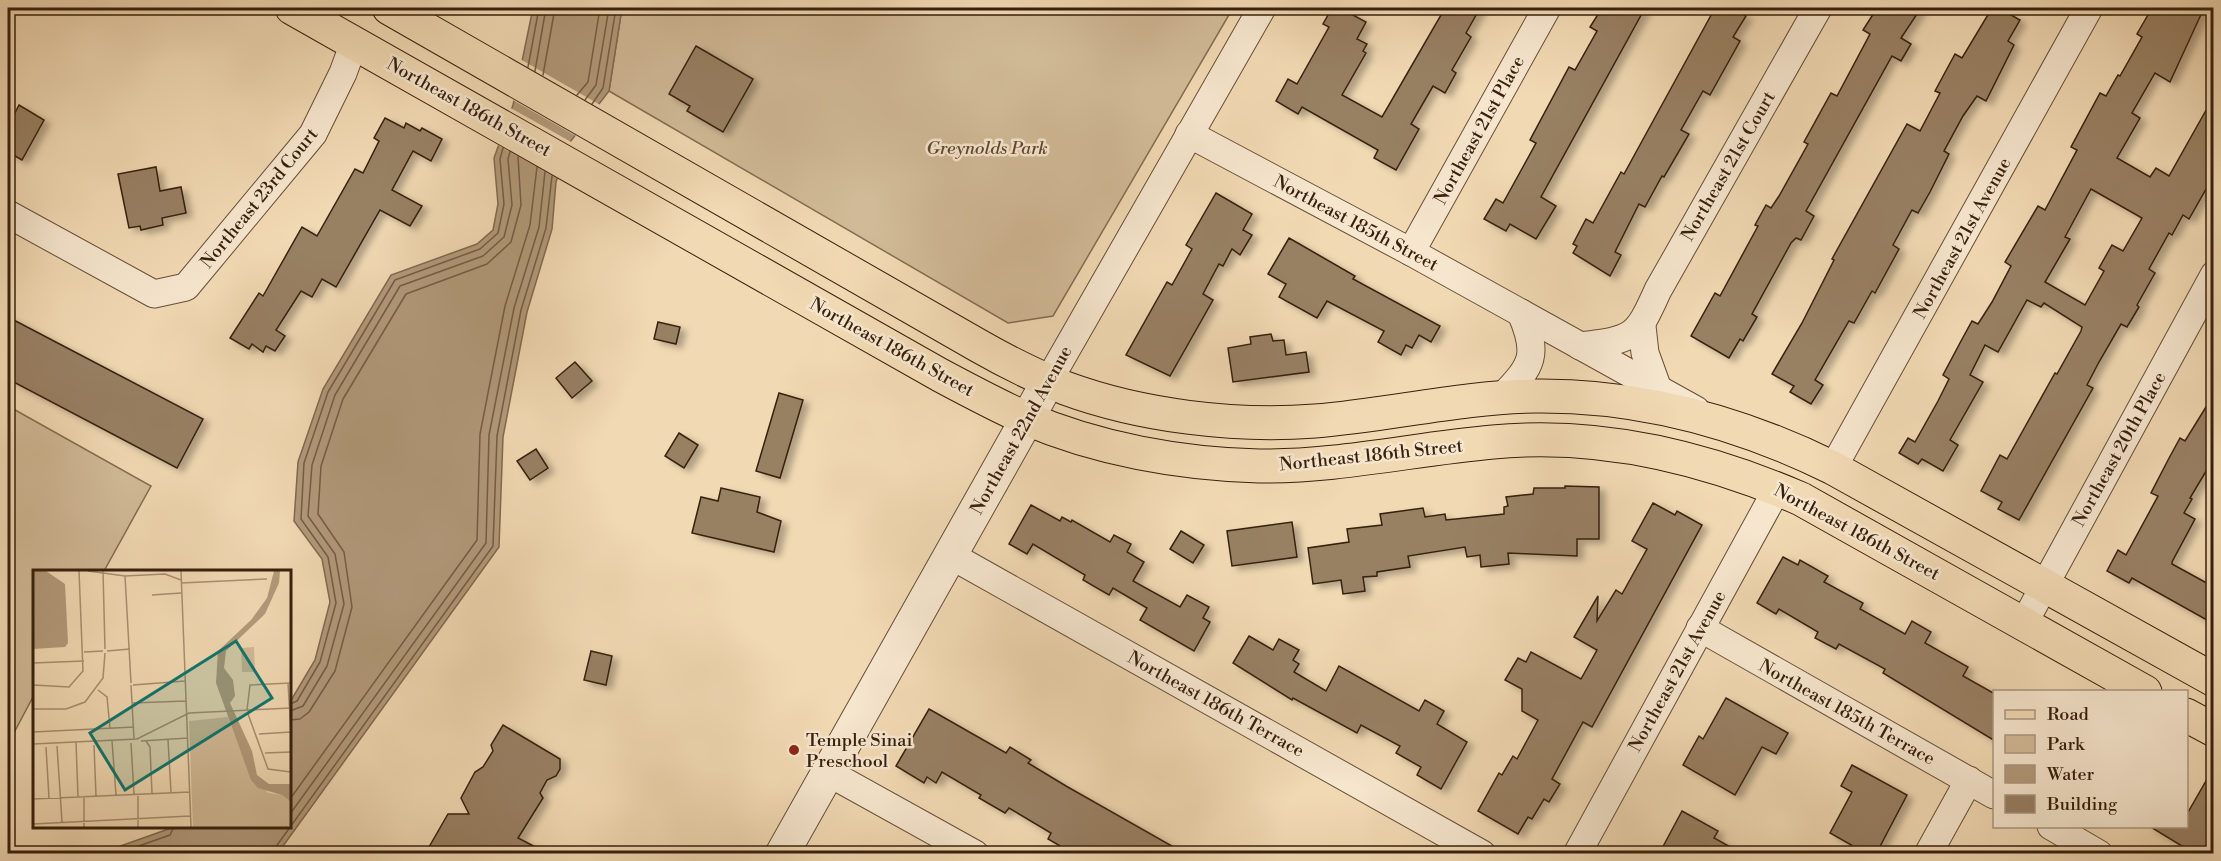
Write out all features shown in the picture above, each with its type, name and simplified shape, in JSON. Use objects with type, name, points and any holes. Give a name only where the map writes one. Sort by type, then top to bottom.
[{"type":"main road","name":"Northeast 186th Street","points":[[292,8],[940,375],[1027,419],[1089,440],[1147,454],[1238,465],[1316,464],[1494,442],[1584,441],[1637,448],[1695,461],[1777,489],[1833,516],[2141,690]]},
{"type":"main road","points":[[389,8],[979,346],[1049,381],[1079,392],[1152,410],[1236,420],[1315,421],[1502,398],[1568,397],[1640,404],[1716,421],[1776,441],[1833,468],[2214,680]]},
{"type":"main road","points":[[655,213],[677,174]]},
{"type":"main road","points":[[1777,489],[1818,484],[1880,493]]},
{"type":"main road","points":[[2188,716],[2214,730]]},
{"type":"street","name":"Northeast 22nd Avenue","points":[[782,854],[1262,8]]},
{"type":"street","name":"Northeast 21st Place","points":[[1411,252],[1548,8]]},
{"type":"street","name":"Northeast 21st Court","points":[[1642,326],[1658,290],[1818,8]]},
{"type":"street","name":"Northeast 21st Avenue","points":[[1833,468],[2089,8]]},
{"type":"street","name":"Northeast 23rd Court","points":[[8,214],[154,294],[186,287],[313,134],[343,74],[354,43]]},
{"type":"street","name":"Northeast 185th Street","points":[[1189,134],[1411,252],[1716,421]]},
{"type":"street","name":"Northeast 20th Place","points":[[2024,623],[2214,275]]},
{"type":"street","points":[[1502,398],[1522,376],[1533,352],[1531,335],[1521,313]]},
{"type":"street","points":[[1580,346],[1620,340],[1642,326],[1645,353],[1658,389]]},
{"type":"street","name":"Northeast 21st Avenue","points":[[1577,854],[1777,489]]},
{"type":"street","name":"Northeast 186th Terrace","points":[[950,555],[1482,854]]},
{"type":"street","name":"Northeast 185th Terrace","points":[[1700,628],[1993,794]]},
{"type":"street","points":[[829,772],[975,854]]},
{"type":"street","points":[[1928,854],[1969,780]]},
{"type":"street","points":[[2054,828],[2099,854]]},
{"type":"green space","name":"Greynolds Park","points":[[622,8],[1233,8],[1053,316],[1008,323],[609,91]]},
{"type":"green space","points":[[8,406],[151,486],[105,570],[33,570],[33,697],[8,744]]},
{"type":"water","points":[[533,8],[622,8],[609,91],[570,142],[556,182],[552,229],[527,312],[503,437],[499,547],[278,853],[98,854],[171,828],[291,828],[291,700],[315,660],[330,602],[322,559],[294,521],[298,462],[323,389],[391,275],[477,244],[493,230],[498,204],[494,158],[513,105]]},
{"type":"pier","points":[[520,59],[602,106],[578,137],[511,99]]},
{"type":"pier","points":[[509,107],[573,143],[560,180],[496,144]]},
{"type":"building","points":[[1332,8],[1340,8],[1366,22],[1357,39],[1367,44],[1363,51],[1366,53],[1342,95],[1382,117],[1445,8],[1480,8],[1466,33],[1471,37],[1452,70],[1456,73],[1445,93],[1433,86],[1411,124],[1419,129],[1396,170],[1374,158],[1378,150],[1302,107],[1298,114],[1276,101],[1288,79],[1297,84],[1329,27],[1323,24]]},
{"type":"building","points":[[1602,8],[1645,8],[1541,197],[1556,206],[1536,239],[1510,224],[1506,231],[1484,219],[1496,199],[1503,203],[1536,143],[1530,140],[1569,67],[1575,70],[1597,31],[1590,27]]},
{"type":"building","points":[[1715,8],[1732,8],[1746,16],[1733,37],[1740,41],[1710,95],[1703,91],[1681,130],[1689,134],[1664,177],[1662,176],[1645,207],[1639,204],[1615,252],[1621,255],[1610,276],[1573,253],[1577,246],[1573,244],[1586,219],[1593,223],[1621,172],[1624,174]]},
{"type":"building","points":[[1877,8],[1921,8],[1901,38],[1911,44],[1901,61],[1892,56],[1806,211],[1814,216],[1801,240],[1796,238],[1791,243],[1752,314],[1757,317],[1743,341],[1740,339],[1729,358],[1691,336],[1715,293],[1720,296],[1758,226],[1755,225],[1766,205],[1771,208],[1779,196],[1808,144],[1804,142],[1831,93],[1837,96],[1870,34],[1863,30]]},
{"type":"building","points":[[1992,8],[1999,8],[2020,20],[2008,41],[2014,45],[1986,101],[1977,96],[1963,116],[1944,151],[1949,154],[1930,192],[1918,213],[1912,210],[1893,245],[1899,249],[1875,293],[1872,291],[1854,323],[1849,321],[1815,380],[1823,385],[1811,404],[1790,392],[1794,386],[1772,374],[1802,323],[1834,260],[1832,259],[1907,124],[1920,131],[1940,93],[1935,91],[1955,54],[1962,58]]},
{"type":"building","points":[[2152,8],[2204,8],[2170,82],[2155,73],[2132,113],[2140,118],[2117,158],[2150,177],[2156,168],[2169,176],[2214,96],[2214,175],[2189,219],[2183,215],[2172,235],[2169,233],[2149,269],[2155,273],[2137,305],[2139,307],[2127,327],[2121,324],[2099,362],[2087,385],[2093,388],[2019,520],[1998,509],[2002,502],[1981,491],[2000,455],[2007,459],[2081,331],[2082,327],[2044,303],[2041,307],[2027,300],[1998,352],[1985,345],[1970,375],[1983,382],[1950,440],[1958,445],[1943,471],[1922,459],[1918,464],[1899,453],[1908,438],[1915,442],[1949,379],[1943,375],[1961,341],[1972,321],[1978,324],[1992,302],[2011,266],[2005,262],[2038,206],[2045,210],[2077,150],[2071,147],[2100,93],[2106,96],[2118,75],[2120,76],[2142,37],[2137,34]],"holes":[[[2091,189],[2142,218],[2123,251],[2112,245],[2099,268],[2104,271],[2085,305],[2045,282],[2070,239],[2065,237]]]},
{"type":"building","points":[[696,46],[753,79],[723,132],[687,111],[690,106],[669,94]]},
{"type":"building","points":[[19,105],[44,120],[22,160],[8,152],[8,126]]},
{"type":"building","points":[[385,118],[404,128],[406,123],[420,131],[422,128],[442,139],[431,161],[413,151],[392,190],[422,206],[410,226],[380,210],[336,287],[322,279],[312,297],[301,291],[276,330],[285,336],[275,351],[266,346],[263,352],[252,344],[249,349],[230,338],[259,293],[263,296],[302,227],[317,236],[355,169],[363,173],[379,141],[374,138]]},
{"type":"building","points":[[156,167],[160,191],[181,187],[186,213],[162,218],[163,225],[141,230],[140,226],[129,228],[118,174]]},
{"type":"building","points":[[1216,193],[1252,214],[1243,230],[1252,235],[1240,255],[1232,249],[1223,266],[1219,264],[1203,294],[1213,300],[1170,376],[1126,355],[1167,282],[1172,285],[1192,249],[1186,245]]},
{"type":"building","points":[[1289,238],[1355,276],[1353,279],[1440,326],[1431,342],[1419,335],[1412,348],[1406,345],[1401,355],[1378,342],[1384,331],[1327,301],[1317,318],[1279,297],[1286,284],[1268,274]]},
{"type":"building","points":[[8,317],[203,419],[177,468],[8,379]]},
{"type":"building","points":[[658,322],[680,327],[676,344],[654,339]]},
{"type":"building","points":[[1271,334],[1273,341],[1284,340],[1286,355],[1306,352],[1309,372],[1233,382],[1228,348],[1251,344],[1250,337]]},
{"type":"building","points":[[575,362],[592,381],[572,398],[556,378]]},
{"type":"building","points":[[779,393],[803,400],[780,478],[756,471]]},
{"type":"building","points":[[2214,394],[2214,458],[2190,498],[2192,499],[2184,513],[2195,519],[2172,564],[2214,587],[2214,624],[2132,578],[2129,583],[2107,571],[2118,550],[2126,555],[2158,496],[2151,493],[2180,438],[2185,441]]},
{"type":"building","points":[[679,433],[698,445],[684,468],[665,456]]},
{"type":"building","points":[[536,449],[548,468],[530,480],[517,461]]},
{"type":"building","points":[[1565,486],[1599,487],[1599,539],[1577,539],[1577,556],[1508,553],[1509,564],[1481,567],[1480,555],[1467,557],[1465,547],[1408,556],[1410,567],[1377,572],[1377,576],[1363,577],[1365,591],[1343,594],[1341,580],[1313,584],[1308,548],[1349,542],[1347,529],[1382,525],[1380,514],[1423,508],[1425,517],[1445,514],[1446,520],[1504,514],[1504,507],[1508,506],[1506,497],[1533,494],[1534,488],[1565,488]]},
{"type":"building","points":[[721,488],[760,497],[757,512],[781,521],[774,552],[692,533],[701,497],[718,501]]},
{"type":"building","points":[[1653,503],[1675,515],[1677,511],[1702,525],[1592,727],[1583,722],[1552,779],[1560,784],[1549,802],[1544,799],[1532,819],[1528,817],[1518,834],[1478,811],[1499,773],[1502,775],[1513,756],[1517,759],[1538,720],[1522,711],[1522,689],[1505,680],[1518,658],[1526,662],[1531,652],[1581,679],[1597,650],[1574,637],[1598,596],[1597,621],[1616,590],[1622,594],[1647,549],[1632,541]]},
{"type":"building","points":[[1031,505],[1060,521],[1062,517],[1071,522],[1072,520],[1110,542],[1114,535],[1131,544],[1127,552],[1144,562],[1133,581],[1180,607],[1187,595],[1209,607],[1203,618],[1210,622],[1194,651],[1140,620],[1147,608],[1113,588],[1109,595],[1083,580],[1085,575],[1033,544],[1027,554],[1009,544]]},
{"type":"building","points":[[1292,522],[1297,557],[1232,566],[1227,531]]},
{"type":"building","points":[[1181,531],[1204,545],[1193,563],[1170,549]]},
{"type":"building","points":[[1783,557],[1798,565],[1800,560],[1828,576],[1824,582],[1863,603],[1860,609],[1905,634],[1912,621],[1931,632],[1925,643],[1968,667],[1963,676],[1993,693],[1993,740],[1883,673],[1885,669],[1839,644],[1836,649],[1815,638],[1818,632],[1779,609],[1776,614],[1757,603]]},
{"type":"building","points":[[1249,636],[1273,650],[1279,639],[1299,650],[1293,660],[1299,664],[1294,672],[1326,691],[1339,666],[1419,711],[1425,700],[1444,711],[1437,724],[1467,742],[1441,789],[1417,775],[1421,767],[1396,753],[1400,746],[1361,725],[1357,733],[1293,698],[1292,700],[1233,663]]},
{"type":"building","points":[[591,651],[612,656],[606,685],[584,680]]},
{"type":"building","points":[[1726,698],[1788,733],[1776,754],[1762,747],[1735,795],[1683,765],[1699,736],[1703,739]]},
{"type":"building","points":[[929,709],[1006,753],[1010,747],[1031,760],[1028,763],[1186,854],[1074,854],[1048,839],[1051,833],[1009,808],[1005,813],[979,798],[981,795],[942,772],[936,783],[927,777],[924,783],[896,766]]},
{"type":"building","points":[[503,725],[560,759],[560,769],[556,776],[547,780],[540,793],[543,798],[518,838],[549,854],[425,854],[448,814],[469,814],[461,798],[475,772],[483,767],[493,751],[491,745]]},
{"type":"building","points":[[1852,765],[1907,795],[1876,854],[1867,854],[1830,833],[1852,792],[1841,786]]},
{"type":"building","points":[[2214,767],[2214,854],[2195,854],[2152,828],[2188,828],[2188,812]]},
{"type":"building","points":[[1682,811],[1718,831],[1714,838],[1743,854],[1659,854]]},
{"type":"place","name":"Temple Sinai Preschool","points":[[794,750]]}]
